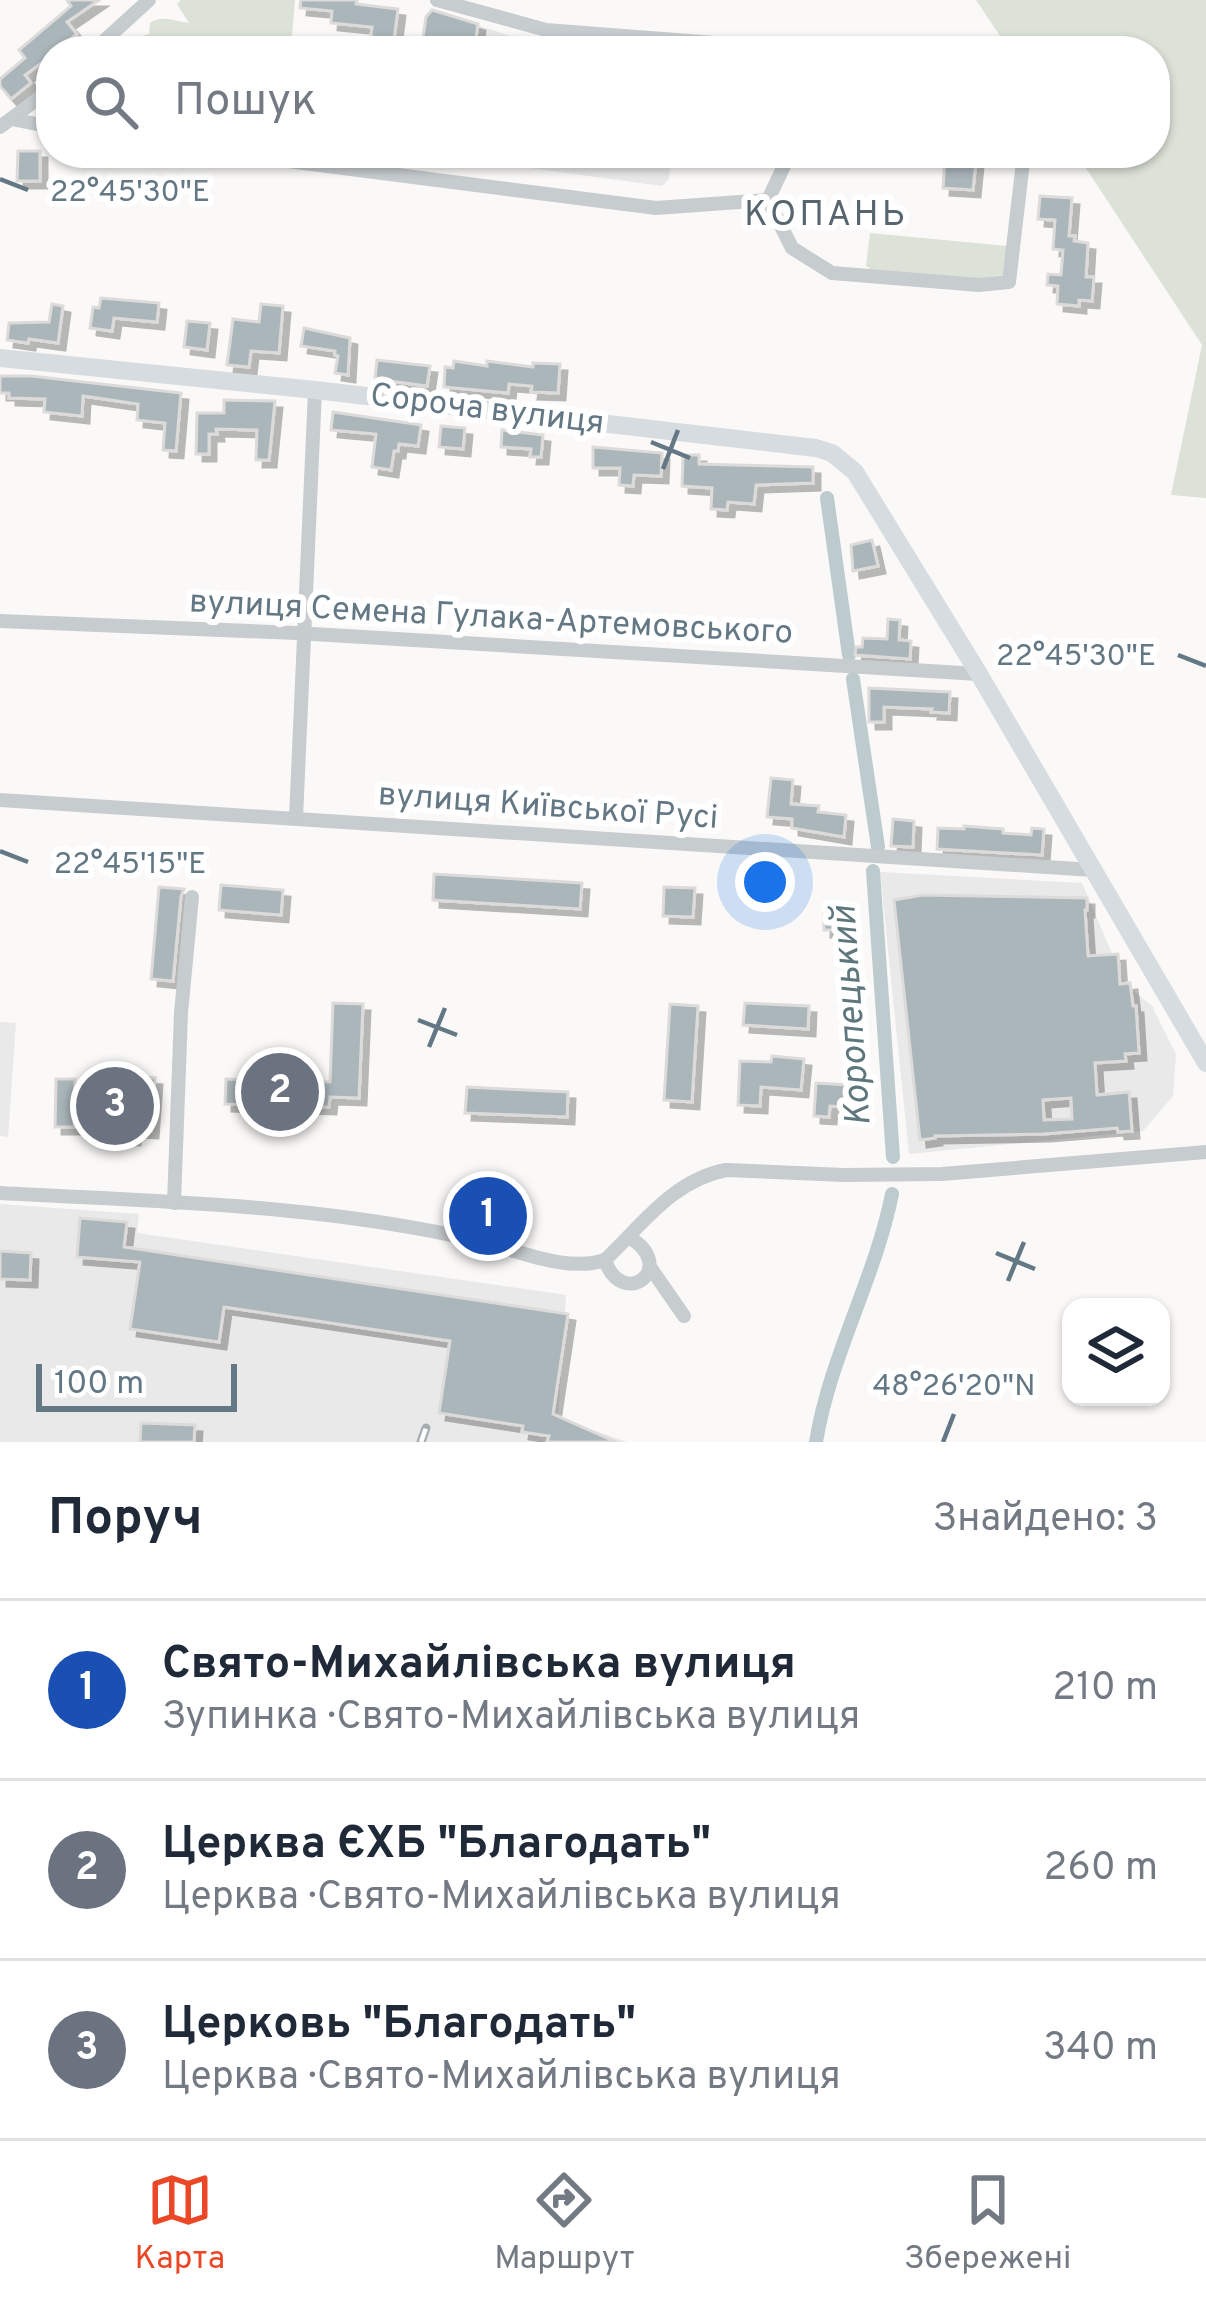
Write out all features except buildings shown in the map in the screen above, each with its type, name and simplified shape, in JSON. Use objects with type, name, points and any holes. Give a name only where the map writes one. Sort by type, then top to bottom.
[{"type":"main road","name":"Сороча вулиця","points":[[0,358],[315,390],[832,453],[855,472],[979,674],[1206,1063]]},
{"type":"street","points":[[109,36],[149,0]]},
{"type":"street","points":[[437,0],[546,30],[624,36]]},
{"type":"street","points":[[6,123],[36,100]]},
{"type":"street","points":[[6,123],[36,126]]},
{"type":"street","points":[[343,168],[656,208],[768,200]]},
{"type":"street","points":[[768,200],[784,168]]},
{"type":"street","points":[[768,200],[792,248],[832,274],[979,286],[1009,283],[1022,168]]},
{"type":"street","points":[[296,818],[315,390]]},
{"type":"street","name":"вулиця Семена Гулака-Артемовського","points":[[0,620],[979,674]]},
{"type":"street","name":"вулиця Київської Русі","points":[[0,800],[1093,870]]},
{"type":"street","points":[[174,1203],[191,897]]},
{"type":"street","points":[[0,1193],[343,1215],[579,1264],[605,1261],[680,1188],[726,1170],[942,1174],[1206,1152]]},
{"type":"street","points":[[629,1237],[646,1250],[647,1272],[670,1294],[683,1316]]},
{"type":"street","points":[[605,1261],[620,1282],[633,1283],[647,1272]]},
{"type":"shaded area","points":[[181,0],[295,0],[292,35],[142,36],[149,34],[155,20],[189,23],[177,4]]},
{"type":"shaded area","points":[[976,0],[1206,0],[1206,498],[1171,495],[1202,345],[1086,168],[1170,168],[1170,36],[1000,36]]},
{"type":"shaded area","points":[[432,10],[511,36],[423,36]]},
{"type":"shaded area","points":[[529,168],[670,168],[669,179],[662,186]]},
{"type":"shaded area","points":[[870,233],[1007,246],[1003,275],[976,279],[873,271],[866,266]]},
{"type":"shaded area","points":[[880,872],[1082,883],[1125,984],[1152,1006],[1176,1054],[1173,1096],[1143,1131],[909,1154]]},
{"type":"shaded area","points":[[0,1022],[16,1023],[8,1137],[0,1136]]},
{"type":"shaded area","points":[[0,1204],[139,1214],[137,1233],[566,1295],[558,1418],[627,1442],[0,1442]]},
{"type":"waterway","name":"Коропецький","points":[[827,498],[849,655]]},
{"type":"waterway","name":"Коропецький","points":[[853,679],[878,847]]},
{"type":"waterway","name":"Коропецький","points":[[873,871],[893,1157]]},
{"type":"waterway","name":"Коропецький","points":[[816,1442],[831,1379],[892,1194]]},
{"type":"railway","points":[[421,1442],[426,1428]]},
{"type":"place","name":"Церква ЄХБ \"Благодать\"","points":[[280,1092]]},
{"type":"place","name":"Церковь \"Благодать\"","points":[[115,1106]]},
{"type":"place","name":"Свято-Михайлівська вулиця","points":[[488,1216]]},
{"type":"district","name":"КОПАНЬ","points":[[826,216]]}]
